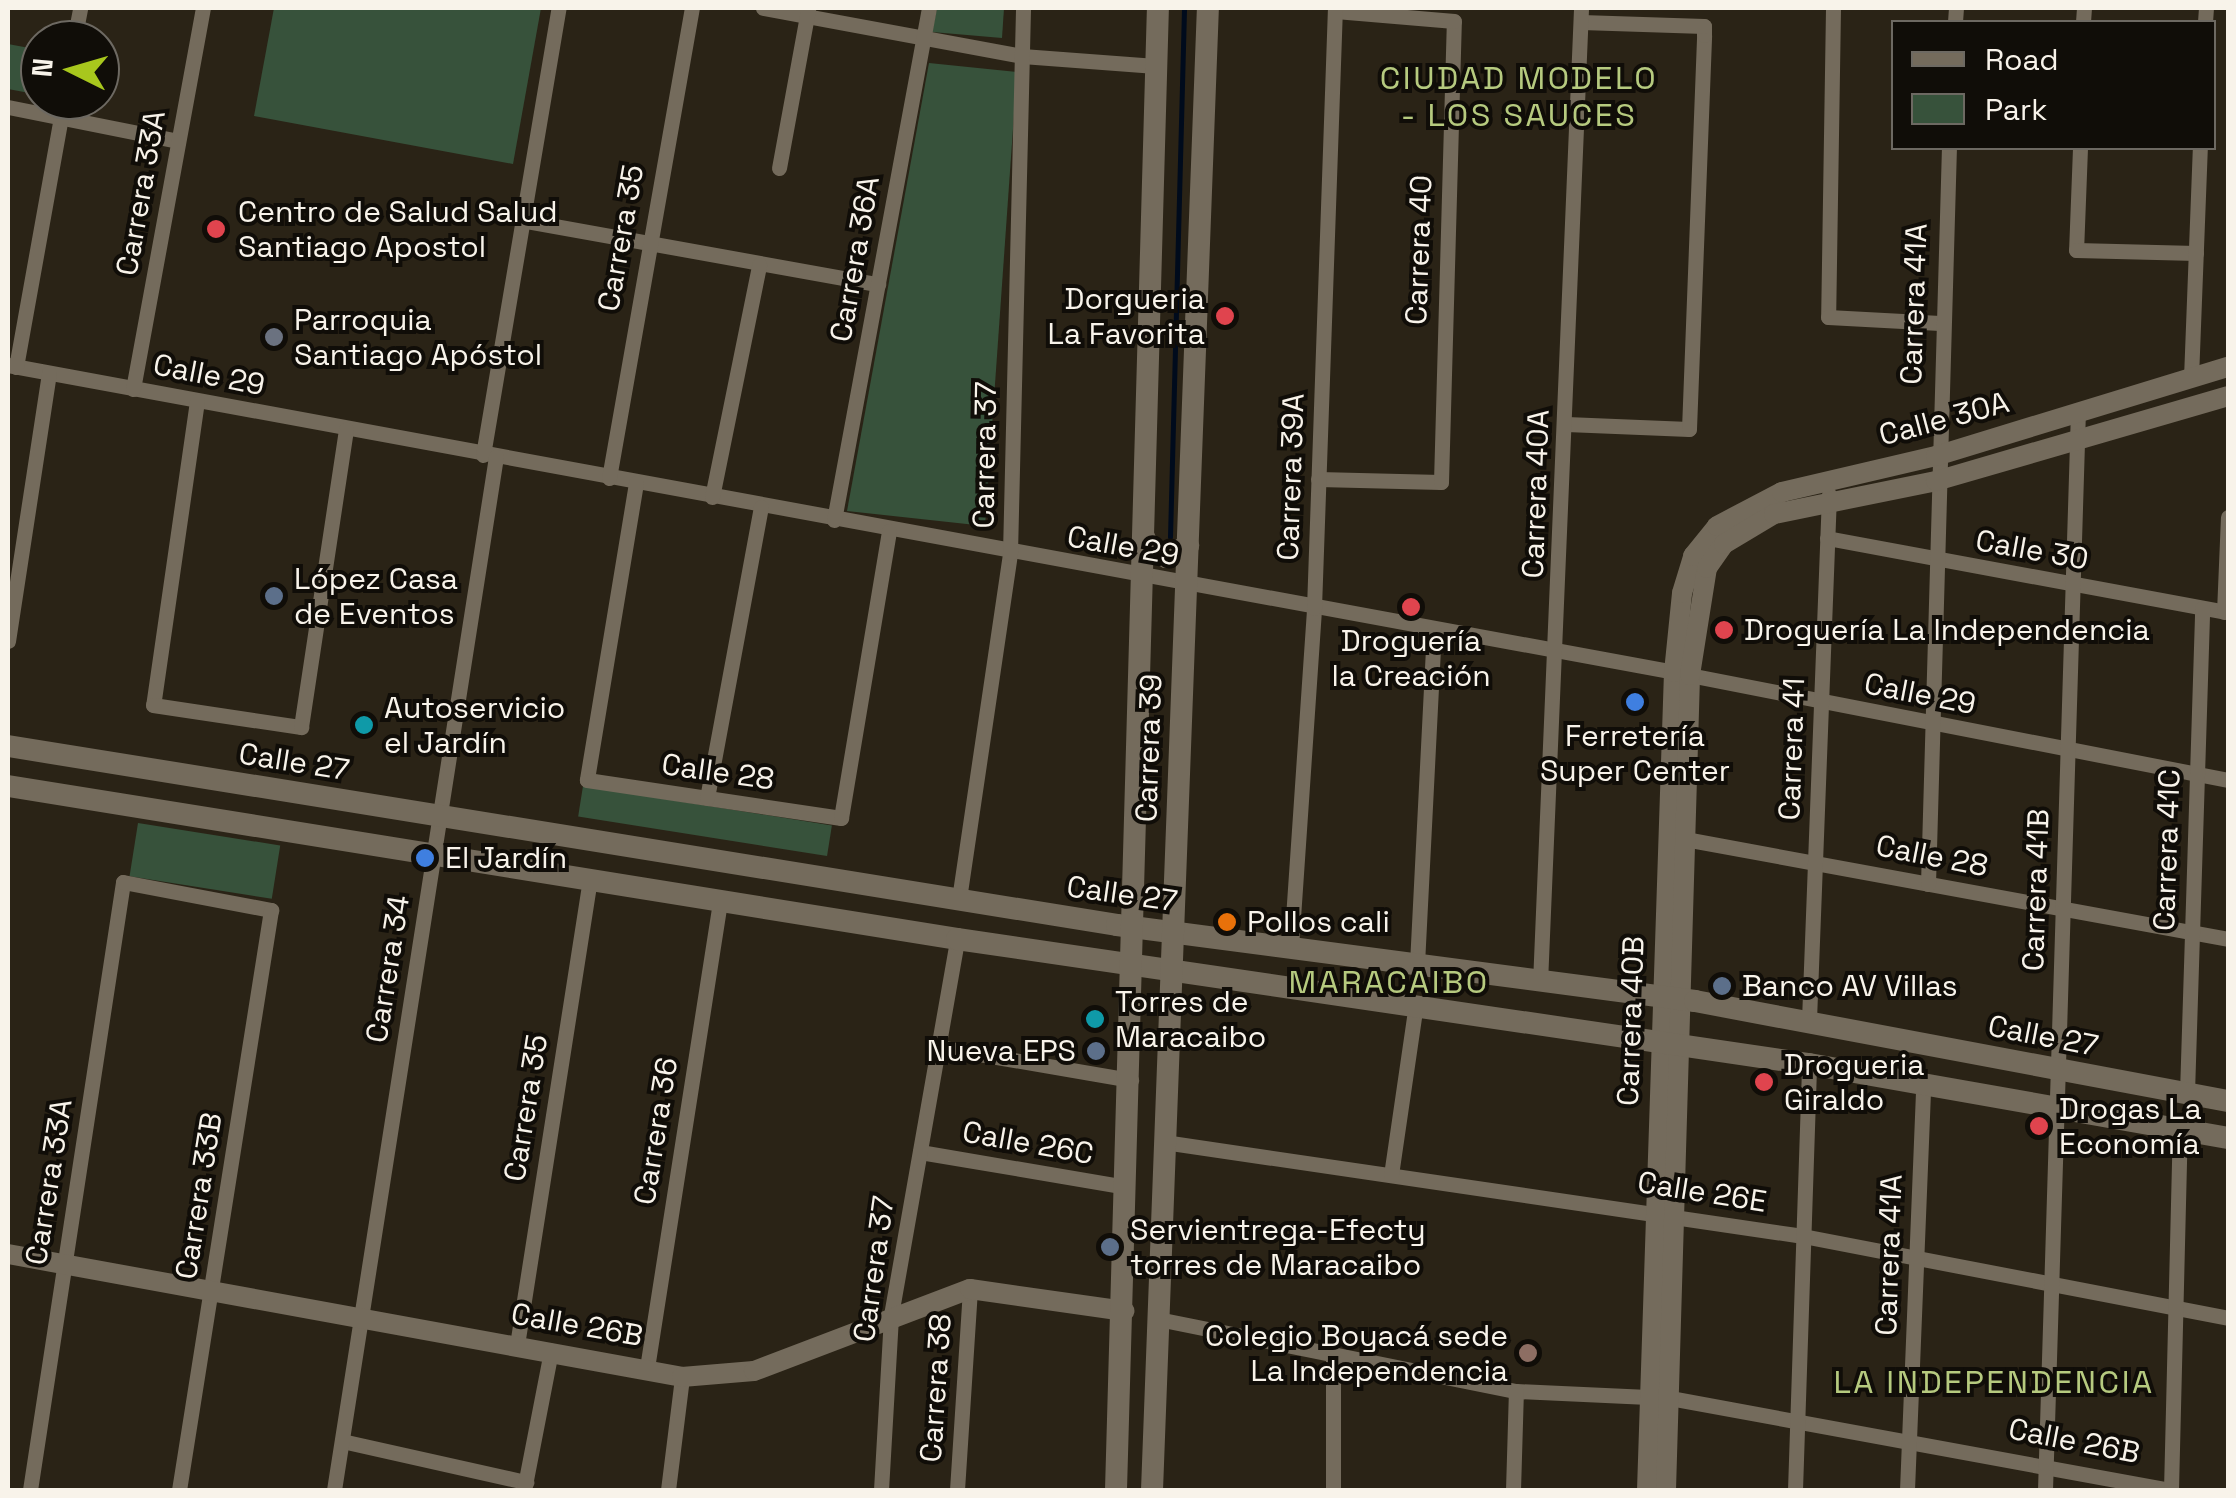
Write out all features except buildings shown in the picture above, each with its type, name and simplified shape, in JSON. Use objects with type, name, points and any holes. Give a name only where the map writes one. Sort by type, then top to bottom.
[{"type":"main road","name":"Carrera 39","points":[[1116,1490],[1131,1080],[1130,965],[1158,8]]},
{"type":"main road","name":"Carrera 39","points":[[1152,1490],[1208,8]]},
{"type":"main road","points":[[1144,537],[1149,548],[1166,557],[1188,546]]},
{"type":"main road","points":[[1140,622],[1164,608],[1184,626]]},
{"type":"main road","name":"Calle 27","points":[[8,746],[1132,926],[1809,1020],[2228,1101]]},
{"type":"main road","points":[[8,786],[957,939],[1923,1082],[2228,1138]]},
{"type":"street","name":"Carrera 33A","points":[[133,389],[202,8]]},
{"type":"street","name":"Carrera 34","points":[[334,1490],[440,816],[520,220],[558,8]]},
{"type":"street","name":"Carrera 35","points":[[610,478],[645,246],[692,8]]},
{"type":"street","points":[[763,8],[808,12],[923,40],[1022,56],[1156,66]]},
{"type":"street","name":"Carrera 36A","points":[[834,520],[929,8]]},
{"type":"street","name":"Carrera 37","points":[[959,899],[1010,553],[1024,8]]},
{"type":"street","points":[[1833,8],[1828,316],[1940,323]]},
{"type":"street","name":"Carrera 40","points":[[1318,479],[1441,482],[1454,21],[1335,9]]},
{"type":"street","name":"Carrera 39A","points":[[1291,947],[1314,608],[1335,9]]},
{"type":"street","points":[[779,168],[808,12]]},
{"type":"street","points":[[1566,424],[1689,429],[1704,26],[1581,15]]},
{"type":"street","name":"Carrera 40A","points":[[1540,983],[1558,651],[1581,15]]},
{"type":"street","points":[[12,366],[60,120]]},
{"type":"street","points":[[65,120],[178,141]]},
{"type":"street","name":"Carrera 41A","points":[[1928,884],[1936,456],[1949,150]]},
{"type":"street","points":[[2080,150],[2076,250],[2196,253]]},
{"type":"street","points":[[2191,378],[2200,150]]},
{"type":"street","points":[[520,220],[645,246],[878,284]]},
{"type":"street","points":[[712,497],[759,266]]},
{"type":"street","name":"Calle 29","points":[[12,366],[1142,578],[1682,673],[1931,725],[2228,780]]},
{"type":"street","name":"Calle 30A","points":[[1700,562],[1717,526],[1745,507],[1829,479],[1936,456],[2228,367]]},
{"type":"street","points":[[8,641],[12,580],[49,373]]},
{"type":"street","name":"Calle 30A","points":[[1700,562],[1747,526],[1828,501],[1936,481],[2228,396]]},
{"type":"street","points":[[197,401],[152,705],[301,727],[346,429]]},
{"type":"street","name":"Carrera 41B","points":[[2045,1490],[2078,412]]},
{"type":"street","name":"Carrera 41","points":[[1809,1020],[1829,479]]},
{"type":"street","name":"Calle 28","points":[[636,483],[587,780],[841,818],[890,531]]},
{"type":"street","points":[[707,798],[761,506]]},
{"type":"street","points":[[2226,612],[2228,517]]},
{"type":"street","name":"Calle 30","points":[[1827,538],[2226,612]]},
{"type":"street","name":"Carrera 40B","points":[[1671,1000],[1685,839],[1682,592],[1700,562]]},
{"type":"street","name":"Carrera 41C","points":[[2187,1093],[2202,608]]},
{"type":"street","points":[[1417,964],[1434,630]]},
{"type":"street","name":"Carrera 40B","points":[[1666,1490],[1660,1399],[1682,673]]},
{"type":"street","name":"Calle 28","points":[[1685,839],[2228,938]]},
{"type":"street","name":"Carrera 35","points":[[517,1344],[590,881]]},
{"type":"street","name":"Carrera 33A","points":[[30,1490],[123,882],[272,910]]},
{"type":"street","name":"Carrera 36","points":[[647,1368],[720,902]]},
{"type":"street","name":"Carrera 33B","points":[[179,1490],[272,910]]},
{"type":"street","name":"Carrera 37","points":[[881,1490],[891,1314],[957,939]]},
{"type":"street","points":[[1391,1175],[1416,1004]]},
{"type":"street","points":[[938,1047],[1131,1080]]},
{"type":"street","points":[[1795,1490],[1809,1064]]},
{"type":"street","name":"Carrera 41A","points":[[1907,1490],[1923,1082]]},
{"type":"street","points":[[2171,1490],[2180,1129]]},
{"type":"street","name":"Calle 26E","points":[[1164,1142],[1803,1236],[2228,1318]]},
{"type":"street","name":"Calle 26C","points":[[920,1152],[1127,1187]]},
{"type":"street","name":"Calle 26B","points":[[8,1254],[551,1350],[682,1377],[754,1371],[891,1314],[970,1289],[1124,1311]]},
{"type":"street","name":"Carrera 38","points":[[957,1490],[970,1289]]},
{"type":"street","points":[[1158,1319],[1333,1358],[1516,1391],[1660,1399]]},
{"type":"street","points":[[342,1441],[525,1486],[551,1350]]},
{"type":"street","points":[[1333,1358],[1333,1490]]},
{"type":"street","points":[[668,1490],[682,1377]]},
{"type":"street","points":[[1513,1490],[1516,1391]]},
{"type":"street","name":"Carrera 40B","points":[[1646,1490],[1660,1399]]},
{"type":"street","name":"Calle 26B","points":[[1660,1399],[1798,1418],[2171,1490]]},
{"type":"green space","points":[[274,8],[541,8],[513,164],[254,116]]},
{"type":"green space","points":[[937,8],[1004,8],[1002,38],[932,32]]},
{"type":"green space","points":[[8,44],[20,46],[20,91],[8,89]]},
{"type":"green space","points":[[929,63],[1017,72],[985,526],[847,511]]},
{"type":"green space","points":[[583,786],[832,825],[827,856],[578,817]]},
{"type":"green space","points":[[138,823],[280,846],[272,899],[130,876]]},
{"type":"waterway","points":[[1170,537],[1184,8]]},
{"type":"place","name":"Centro de Salud Salud Santiago Apostol","points":[[216,229]]},
{"type":"place","name":"Dorgueria La Favorita","points":[[1225,316]]},
{"type":"place","name":"Parroquia Santiago Apóstol","points":[[274,337]]},
{"type":"place","name":"López Casa de Eventos","points":[[274,596]]},
{"type":"place","name":"Droguería la Creación","points":[[1411,607]]},
{"type":"place","name":"Droguería La Independencia","points":[[1724,630]]},
{"type":"place","name":"Ferretería Super Center","points":[[1635,702]]},
{"type":"place","name":"Autoservicio el Jardín","points":[[364,725]]},
{"type":"place","name":"El Jardín","points":[[425,858]]},
{"type":"place","name":"Pollos cali","points":[[1227,922]]},
{"type":"place","name":"Banco AV Villas","points":[[1722,986]]},
{"type":"place","name":"Torres de Maracaibo","points":[[1095,1019]]},
{"type":"place","name":"Nueva EPS","points":[[1096,1051]]},
{"type":"place","name":"Drogueria Giraldo","points":[[1764,1082]]},
{"type":"place","name":"Drogas La Economía","points":[[2039,1126]]},
{"type":"place","name":"Servientrega-Efecty torres de Maracaibo","points":[[1110,1247]]},
{"type":"place","name":"Colegio Boyacá sede La Independencia","points":[[1528,1353]]},
{"type":"district","name":"CIUDAD MODELO - LOS SAUCES","points":[[1519,98]]},
{"type":"district","name":"MARACAIBO","points":[[1389,982]]},
{"type":"district","name":"LA INDEPENDENCIA","points":[[1994,1382]]}]
